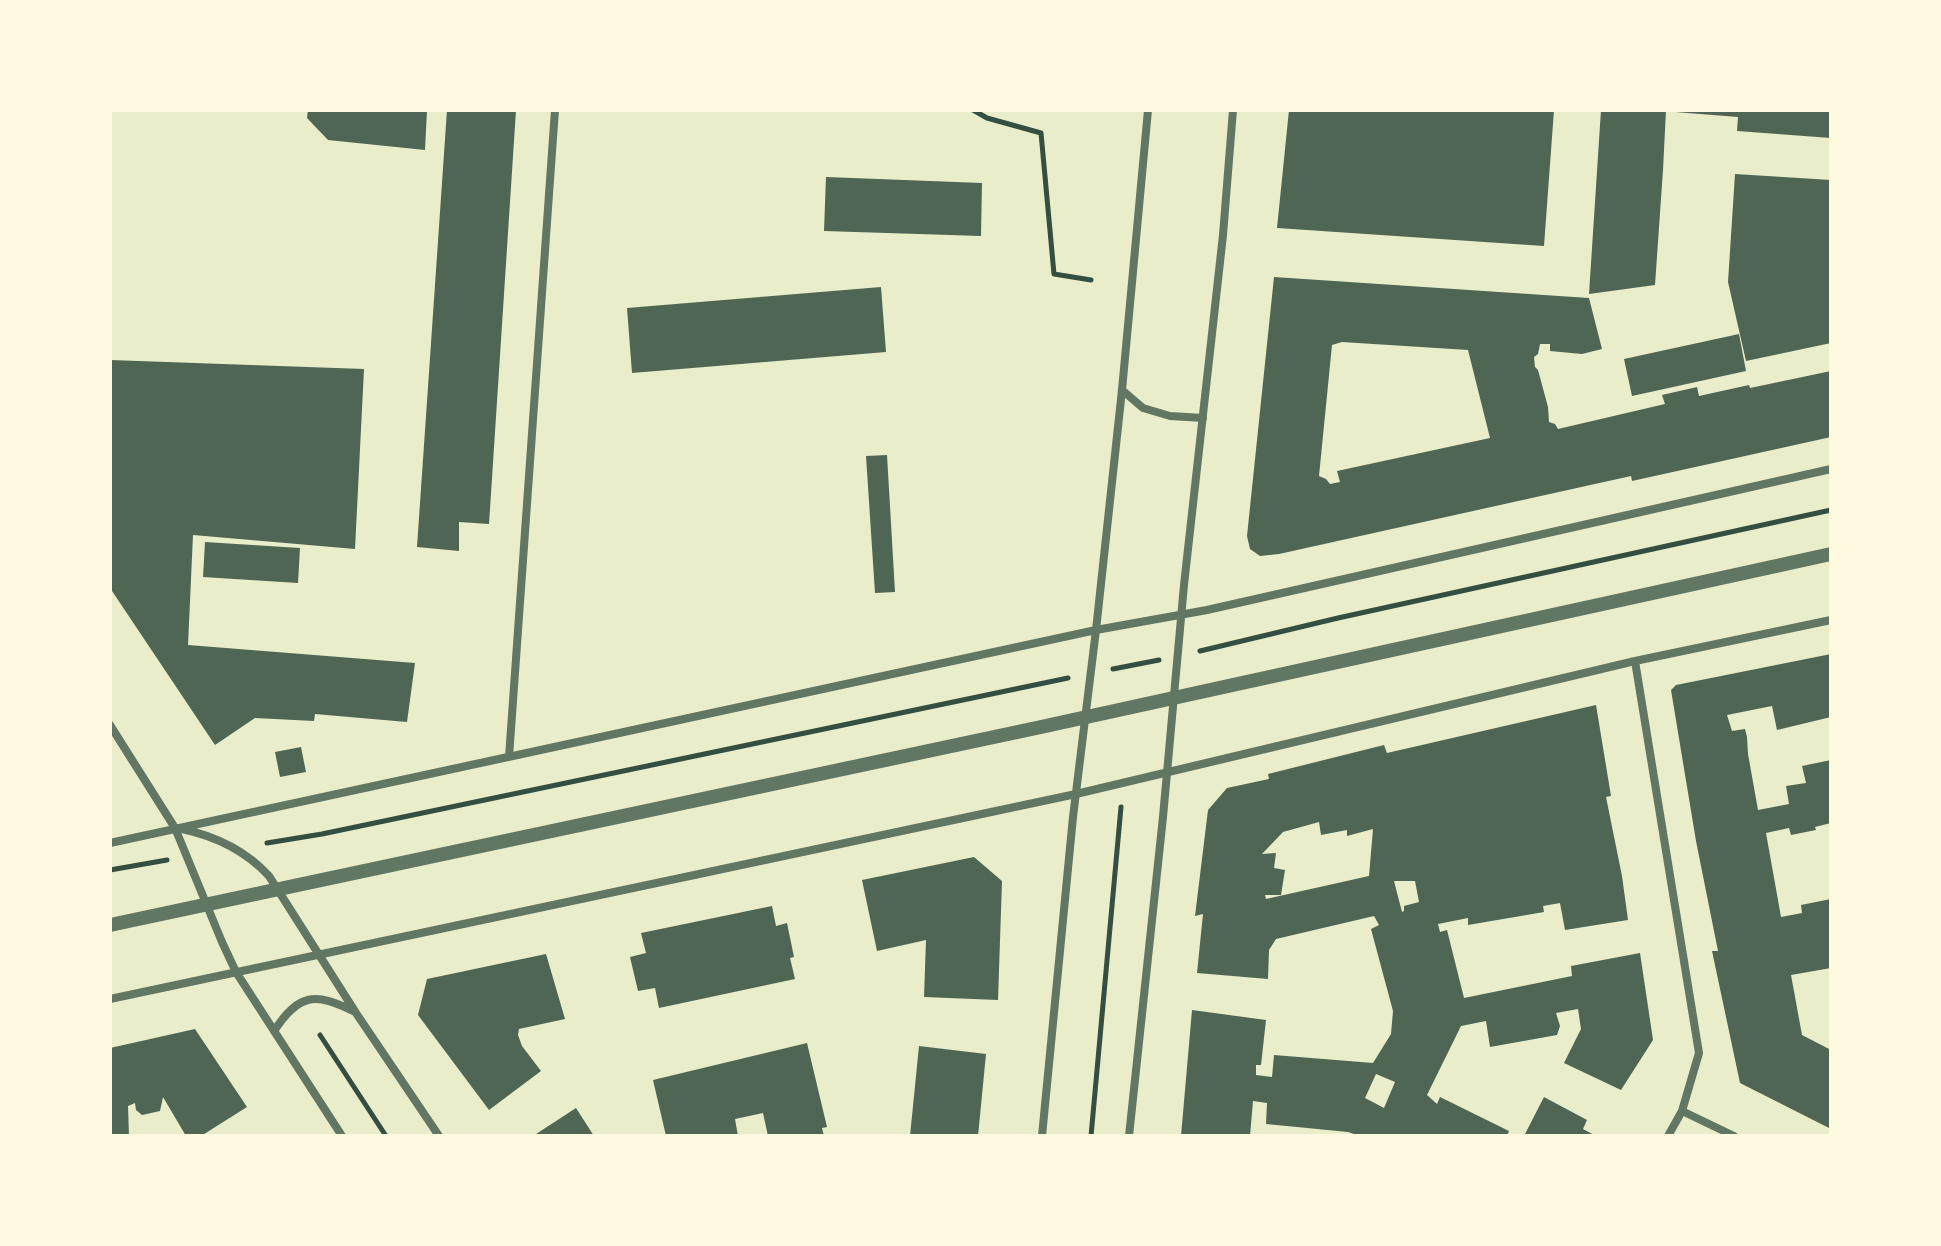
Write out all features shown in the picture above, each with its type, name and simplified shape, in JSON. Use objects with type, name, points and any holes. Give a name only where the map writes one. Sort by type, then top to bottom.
[{"type":"street","points":[[509,757],[555,110]]},
{"type":"street","points":[[1042,1136],[1084,717],[1122,390],[1148,110]]},
{"type":"street","points":[[1129,1136],[1223,235],[1233,110]]},
{"type":"street","points":[[1122,390],[1143,408],[1170,416],[1203,418]]},
{"type":"street","points":[[110,843],[1096,630],[1181,615],[1831,469]]},
{"type":"street","points":[[110,925],[1831,554]]},
{"type":"street","points":[[110,999],[1076,794],[1635,661],[1831,620]]},
{"type":"street","points":[[1635,661],[1699,1053],[1682,1111],[1668,1136]]},
{"type":"street","points":[[110,725],[175,828],[236,972],[342,1136]]},
{"type":"street","points":[[175,828],[208,836],[258,864],[279,889],[356,1013],[439,1136]]},
{"type":"street","points":[[274,1031],[294,1005],[305,1000],[332,1002],[356,1013]]},
{"type":"street","points":[[1682,1111],[1734,1136]]},
{"type":"path","points":[[973,110],[987,118],[1041,133],[1054,274],[1091,280]]},
{"type":"path","points":[[322,834],[1177,656],[1831,510]]},
{"type":"path","points":[[1091,1136],[1121,807]]},
{"type":"path","points":[[110,870],[126,866]]},
{"type":"path","points":[[320,1035],[386,1136]]},
{"type":"building","points":[[308,110],[427,110],[425,150],[328,140],[307,118]]},
{"type":"building","points":[[447,110],[516,110],[489,524],[459,522],[459,551],[417,547]]},
{"type":"building","points":[[1289,110],[1554,110],[1544,246],[1277,228]]},
{"type":"building","points":[[1601,110],[1666,110],[1663,170],[1655,285],[1589,294]]},
{"type":"building","points":[[1675,110],[1831,110],[1831,138],[1737,131],[1738,117]]},
{"type":"building","points":[[1735,174],[1831,180],[1831,343],[1746,361],[1728,282]]},
{"type":"building","points":[[826,177],[982,183],[981,236],[824,231]]},
{"type":"building","points":[[1274,277],[1589,298],[1602,349],[1582,354],[1550,351],[1550,344],[1540,344],[1534,357],[1549,422],[1558,429],[1665,404],[1662,395],[1697,387],[1699,396],[1831,371],[1831,437],[1632,481],[1631,476],[1279,554],[1260,556],[1250,549],[1247,536]],"holes":[[[1342,342],[1468,350],[1490,438],[1337,471],[1340,482],[1330,484],[1319,476],[1332,345]]]},
{"type":"building","points":[[881,287],[886,352],[632,373],[627,308]]},
{"type":"building","points":[[1739,334],[1746,371],[1632,396],[1624,359]]},
{"type":"building","points":[[110,360],[364,369],[355,549],[193,535],[188,645],[415,663],[407,722],[315,714],[314,721],[255,718],[215,745],[110,588]]},
{"type":"building","points":[[887,455],[895,592],[875,593],[866,456]]},
{"type":"building","points":[[205,542],[300,548],[298,583],[203,577]]},
{"type":"building","points":[[1831,654],[1831,717],[1777,730],[1772,706],[1727,715],[1732,731],[1745,729],[1758,810],[1789,804],[1786,786],[1806,783],[1802,766],[1831,760],[1831,823],[1791,835],[1789,828],[1766,833],[1781,917],[1802,913],[1801,905],[1831,899],[1831,968],[1791,975],[1802,1035],[1831,1050],[1831,1129],[1740,1083],[1712,951],[1718,951],[1671,690],[1676,685]]},
{"type":"building","points":[[1596,705],[1611,796],[1606,797],[1628,920],[1565,930],[1560,903],[1543,906],[1544,912],[1468,925],[1468,918],[1438,924],[1440,932],[1447,930],[1464,998],[1572,976],[1571,966],[1640,953],[1653,1040],[1621,1090],[1564,1063],[1581,1029],[1578,1009],[1556,1013],[1560,1026],[1557,1035],[1490,1047],[1486,1021],[1461,1026],[1427,1095],[1437,1104],[1440,1097],[1509,1131],[1507,1136],[1360,1136],[1348,1132],[1266,1124],[1267,1103],[1253,1101],[1250,1136],[1181,1136],[1192,1010],[1266,1020],[1261,1065],[1256,1065],[1256,1075],[1272,1077],[1274,1055],[1373,1063],[1391,1034],[1393,1011],[1371,929],[1379,925],[1374,916],[1276,939],[1269,950],[1268,979],[1197,973],[1203,914],[1195,916],[1208,810],[1227,788],[1269,779],[1268,774],[1384,745],[1387,753]],"holes":[[[1319,822],[1321,835],[1347,830],[1347,836],[1373,829],[1369,876],[1266,899],[1265,895],[1281,895],[1285,870],[1274,868],[1276,853],[1262,854],[1283,832]],[[1394,881],[1415,881],[1419,902],[1404,906],[1402,912]],[[1376,1074],[1395,1082],[1384,1108],[1365,1098]]]},
{"type":"building","points":[[301,747],[306,772],[280,777],[275,752]]},
{"type":"building","points":[[974,857],[1002,881],[998,1000],[924,997],[926,940],[877,951],[862,880]]},
{"type":"building","points":[[772,906],[776,926],[787,923],[795,979],[659,1008],[655,988],[638,991],[630,957],[646,953],[641,933]]},
{"type":"building","points":[[546,954],[565,1019],[519,1029],[522,1046],[541,1071],[489,1110],[418,1015],[427,979]]},
{"type":"building","points":[[195,1029],[247,1107],[201,1136],[186,1136],[163,1097],[160,1111],[142,1115],[136,1110],[135,1103],[128,1106],[129,1136],[110,1136],[110,1048]]},
{"type":"building","points":[[807,1043],[827,1127],[822,1128],[824,1136],[768,1136],[763,1113],[735,1119],[738,1136],[666,1136],[653,1080]]},
{"type":"building","points":[[919,1046],[986,1054],[978,1136],[910,1136]]},
{"type":"building","points":[[1544,1097],[1587,1120],[1583,1129],[1596,1136],[1524,1136]]},
{"type":"building","points":[[576,1108],[594,1136],[533,1136]]}]
